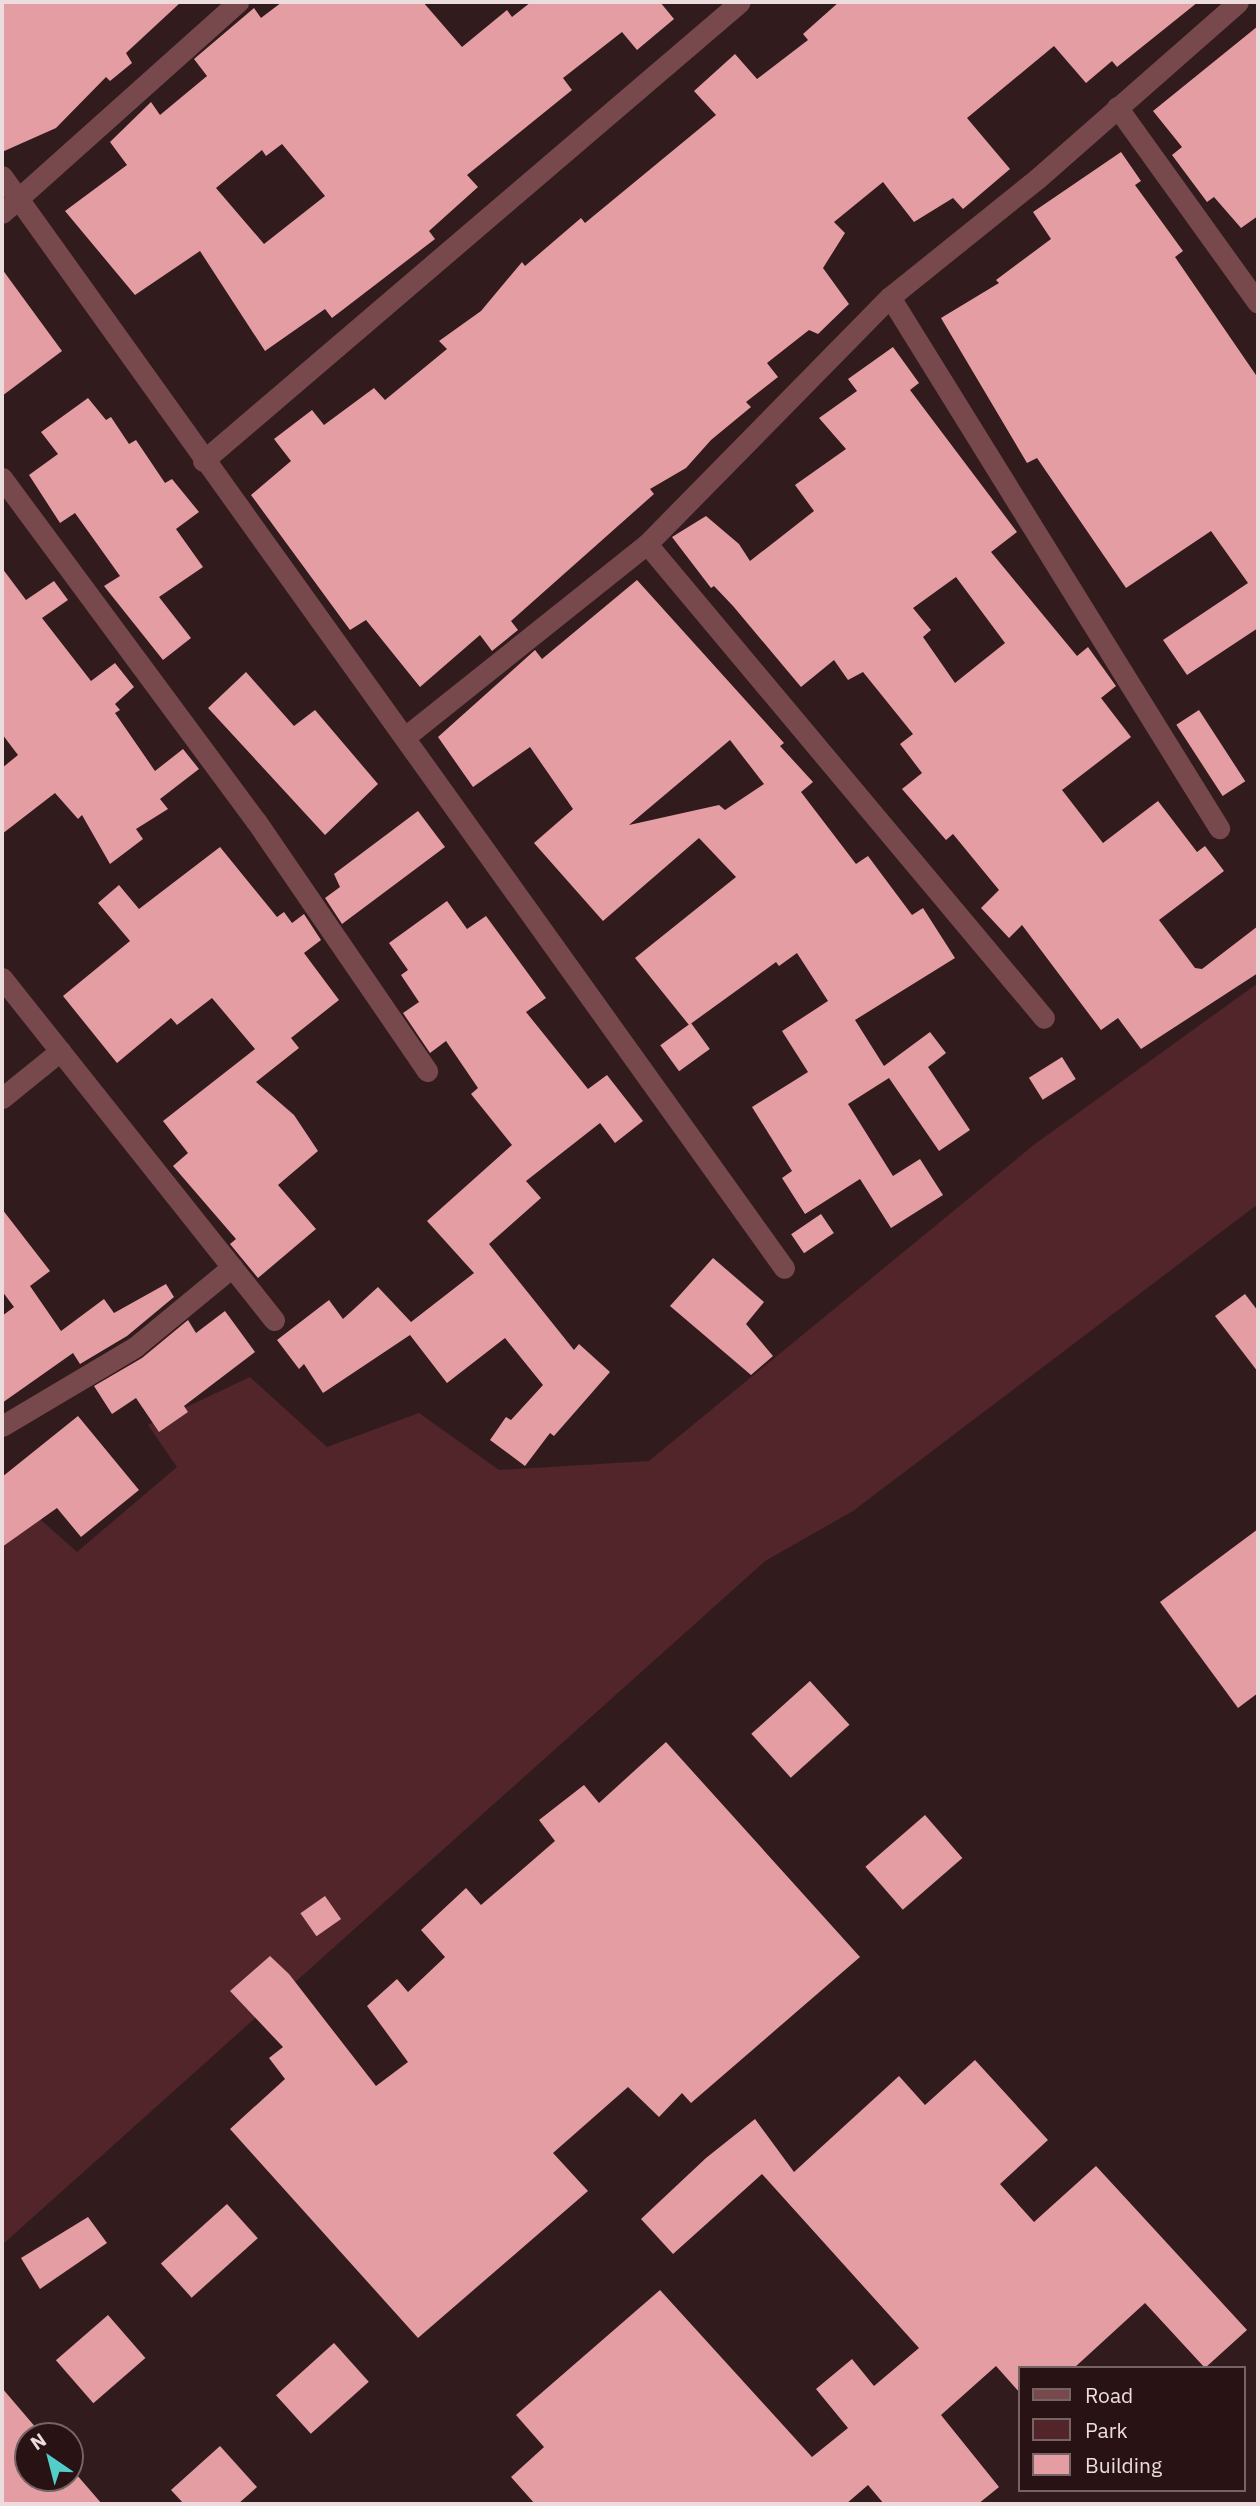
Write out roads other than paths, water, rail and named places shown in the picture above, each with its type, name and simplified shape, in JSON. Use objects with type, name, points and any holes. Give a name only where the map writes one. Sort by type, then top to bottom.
[{"type":"street","points":[[2,213],[238,2]]},
{"type":"street","points":[[203,461],[740,2]]},
{"type":"street","points":[[405,737],[647,544],[890,297],[1038,178],[1238,2]]},
{"type":"street","points":[[1117,107],[1258,303]]},
{"type":"street","points":[[2,176],[203,461],[405,737],[784,1268]]},
{"type":"street","points":[[890,297],[1219,828]]},
{"type":"street","points":[[2,478],[256,821],[428,1071]]},
{"type":"street","points":[[647,544],[1044,1018]]},
{"type":"street","points":[[2,978],[274,1320]]},
{"type":"street","points":[[2,1098],[60,1051]]},
{"type":"street","points":[[2,1426],[135,1347],[232,1267]]}]
